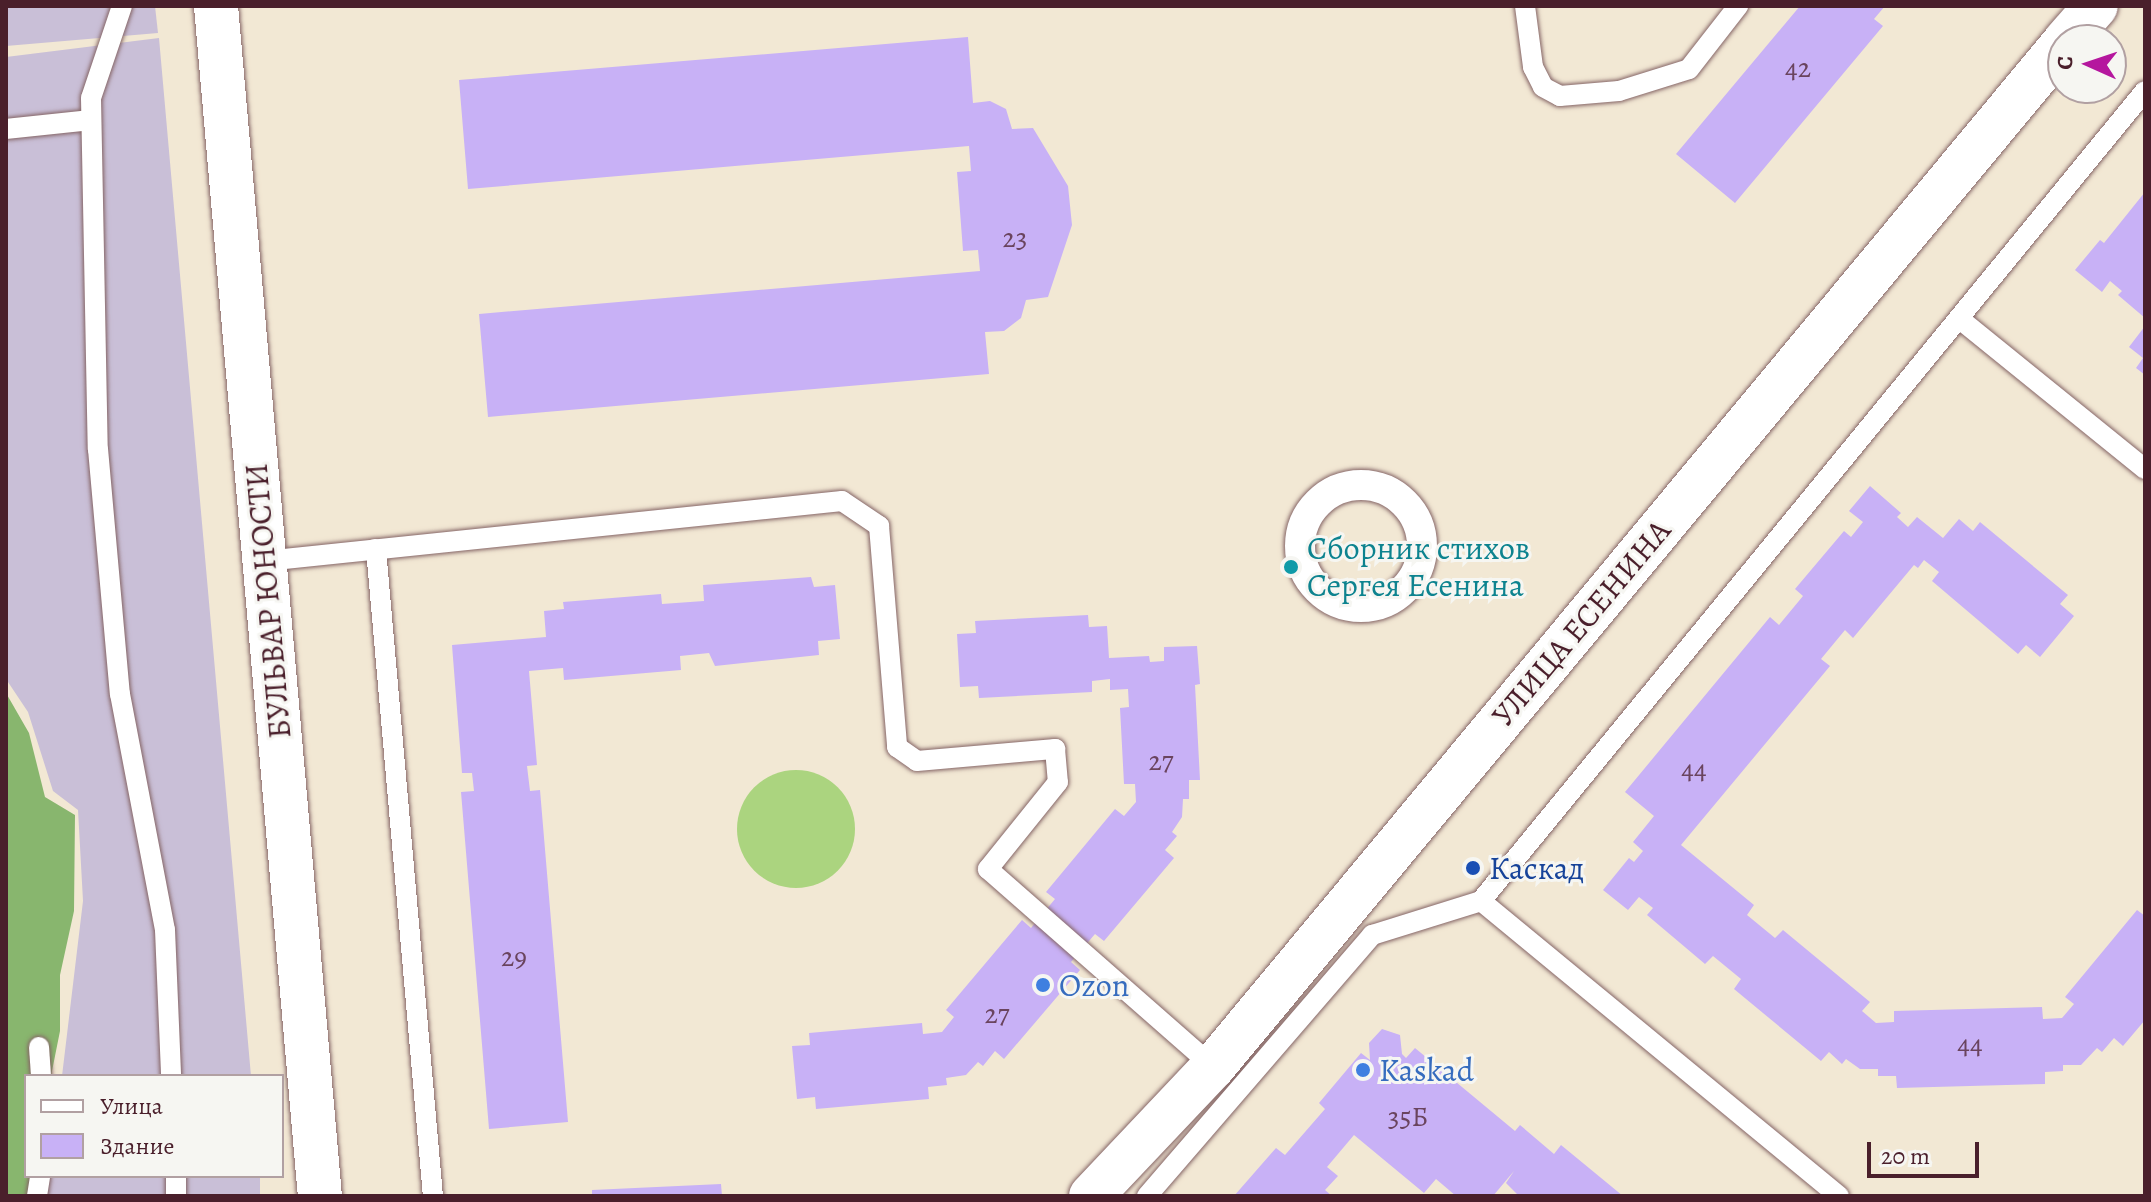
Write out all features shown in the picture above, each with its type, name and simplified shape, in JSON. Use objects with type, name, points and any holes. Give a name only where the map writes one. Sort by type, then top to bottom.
[{"type":"street","name":"БУЛЬВАР ЮНОСТИ","points":[[216,6],[320,1196]]},
{"type":"street","name":"УЛИЦА ЕСЕНИНА","points":[[2080,24],[2096,6]]},
{"type":"street","name":"УЛИЦА ЕСЕНИНА","points":[[1109,1190],[2047,64]]},
{"type":"street","points":[[1364,485],[1383,489],[1400,499],[1413,513],[1420,531],[1422,551],[1417,570],[1406,587],[1390,600],[1371,607],[1350,606],[1331,599],[1315,587],[1304,569],[1299,548],[1302,528],[1311,509],[1326,495],[1343,487],[1364,485]]},
{"type":"lane","points":[[122,6],[91,98],[98,449],[120,694],[165,930],[171,1074]]},
{"type":"lane","points":[[1525,6],[1533,67],[1543,87],[1560,96],[1619,91],[1689,69],[1738,6]]},
{"type":"lane","points":[[1147,1196],[1372,935],[1481,901],[1961,320],[2145,91]]},
{"type":"lane","points":[[6,129],[91,120]]},
{"type":"lane","points":[[1961,320],[2145,469]]},
{"type":"lane","points":[[265,561],[842,501],[879,526],[897,747],[917,761],[1055,749],[1058,782],[988,869],[1213,1067]]},
{"type":"lane","points":[[376,549],[433,1196]]},
{"type":"lane","points":[[1481,901],[1839,1196]]},
{"type":"lane","points":[[39,1047],[41,1074]]},
{"type":"shaded area","points":[[6,6],[155,6],[158,33],[6,46]]},
{"type":"shaded area","points":[[159,38],[251,1074],[62,1074],[83,901],[78,810],[53,791],[28,712],[6,679],[6,57]]},
{"type":"shaded area","points":[[46,1178],[260,1178],[260,1196],[46,1196]]},
{"type":"green space","points":[[6,693],[29,733],[45,797],[75,815],[74,911],[60,975],[60,1031],[51,1074],[24,1074],[24,1178],[31,1178],[27,1196],[6,1196]]},
{"type":"green space","points":[[796,770],[819,774],[838,787],[851,806],[855,829],[851,852],[838,871],[819,884],[796,888],[773,884],[754,871],[741,852],[737,829],[741,806],[754,787],[773,774]]},
{"type":"building","points":[[1800,6],[1885,6],[1874,19],[1883,26],[1735,203],[1676,154]]},
{"type":"building","points":[[968,37],[973,103],[990,101],[1006,109],[1012,129],[1033,128],[1068,186],[1072,225],[1048,297],[1026,300],[1021,318],[1004,331],[985,332],[989,374],[488,417],[479,314],[980,271],[978,250],[963,251],[957,172],[971,171],[969,146],[468,189],[459,80]]},
{"type":"building","points":[[2145,192],[2145,318],[2118,295],[2122,291],[2110,281],[2102,292],[2075,270],[2100,240],[2104,243]]},
{"type":"building","points":[[2145,326],[2145,375],[2136,368],[2143,358],[2129,347]]},
{"type":"building","points":[[1870,486],[1901,513],[1897,517],[1908,527],[1917,517],[1943,538],[1959,519],[1973,531],[1980,522],[2068,595],[2060,604],[2074,616],[2040,657],[2026,645],[2018,654],[1932,581],[1939,572],[1924,560],[1918,568],[1914,565],[1853,638],[1845,630],[1821,659],[1830,666],[1681,845],[1754,905],[1747,915],[1775,938],[1783,930],[1870,1002],[1862,1011],[1876,1023],[1894,1022],[1894,1011],[2042,1007],[2043,1019],[2062,1018],[2074,1004],[2065,997],[2137,910],[2145,916],[2145,1020],[2123,1046],[2114,1038],[2102,1052],[2097,1048],[2081,1065],[2063,1065],[2063,1071],[2045,1072],[2045,1084],[1897,1088],[1896,1076],[1878,1076],[1878,1069],[1860,1069],[1846,1059],[1842,1064],[1829,1052],[1821,1061],[1734,989],[1741,979],[1713,956],[1705,964],[1647,915],[1653,908],[1639,897],[1628,910],[1603,890],[1629,858],[1634,862],[1643,851],[1633,842],[1654,816],[1625,792],[1770,617],[1779,625],[1803,596],[1795,589],[1844,531],[1851,537],[1863,522],[1849,511]]},
{"type":"building","points":[[811,577],[814,587],[835,585],[840,639],[818,641],[819,655],[715,666],[709,653],[680,656],[681,670],[564,680],[563,668],[529,671],[537,765],[527,766],[530,791],[540,790],[568,1122],[489,1129],[461,792],[474,791],[472,773],[462,773],[452,645],[546,637],[544,611],[564,609],[563,602],[661,594],[662,604],[704,601],[703,585]]},
{"type":"building","points":[[1088,615],[1089,627],[1107,626],[1109,658],[1149,656],[1150,662],[1164,661],[1164,647],[1197,646],[1200,684],[1195,685],[1200,780],[1189,780],[1189,799],[1183,799],[1182,817],[1172,832],[1177,836],[1165,850],[1174,858],[1104,941],[1095,934],[1071,962],[1080,970],[1004,1059],[995,1051],[983,1066],[978,1062],[966,1075],[946,1078],[947,1085],[928,1087],[929,1099],[816,1109],[815,1097],[797,1099],[792,1046],[810,1045],[809,1033],[922,1023],[923,1034],[942,1032],[954,1017],[946,1010],[1022,920],[1031,928],[1055,899],[1046,892],[1115,809],[1124,816],[1136,802],[1135,784],[1124,784],[1120,708],[1129,707],[1128,689],[1110,690],[1110,679],[1092,681],[1092,692],[979,698],[978,686],[960,687],[957,634],[976,633],[975,621]]},
{"type":"building","points":[[1382,1029],[1400,1035],[1402,1054],[1406,1058],[1415,1048],[1515,1131],[1520,1125],[1554,1154],[1561,1145],[1623,1196],[1519,1196],[1506,1183],[1514,1171],[1493,1196],[1456,1196],[1436,1179],[1424,1193],[1354,1135],[1327,1167],[1338,1176],[1325,1190],[1332,1196],[1234,1196],[1276,1148],[1285,1155],[1325,1109],[1319,1103],[1361,1053],[1370,1060],[1369,1043]]},
{"type":"building","points":[[721,1184],[722,1196],[592,1196],[592,1190]]},
{"type":"place","name":"Сборник стихов Сергея Есенина","points":[[1291,567]]},
{"type":"place","name":"Каскад","points":[[1473,868]]},
{"type":"place","name":"Ozon","points":[[1043,985]]},
{"type":"place","name":"Kaskad","points":[[1363,1070]]}]
